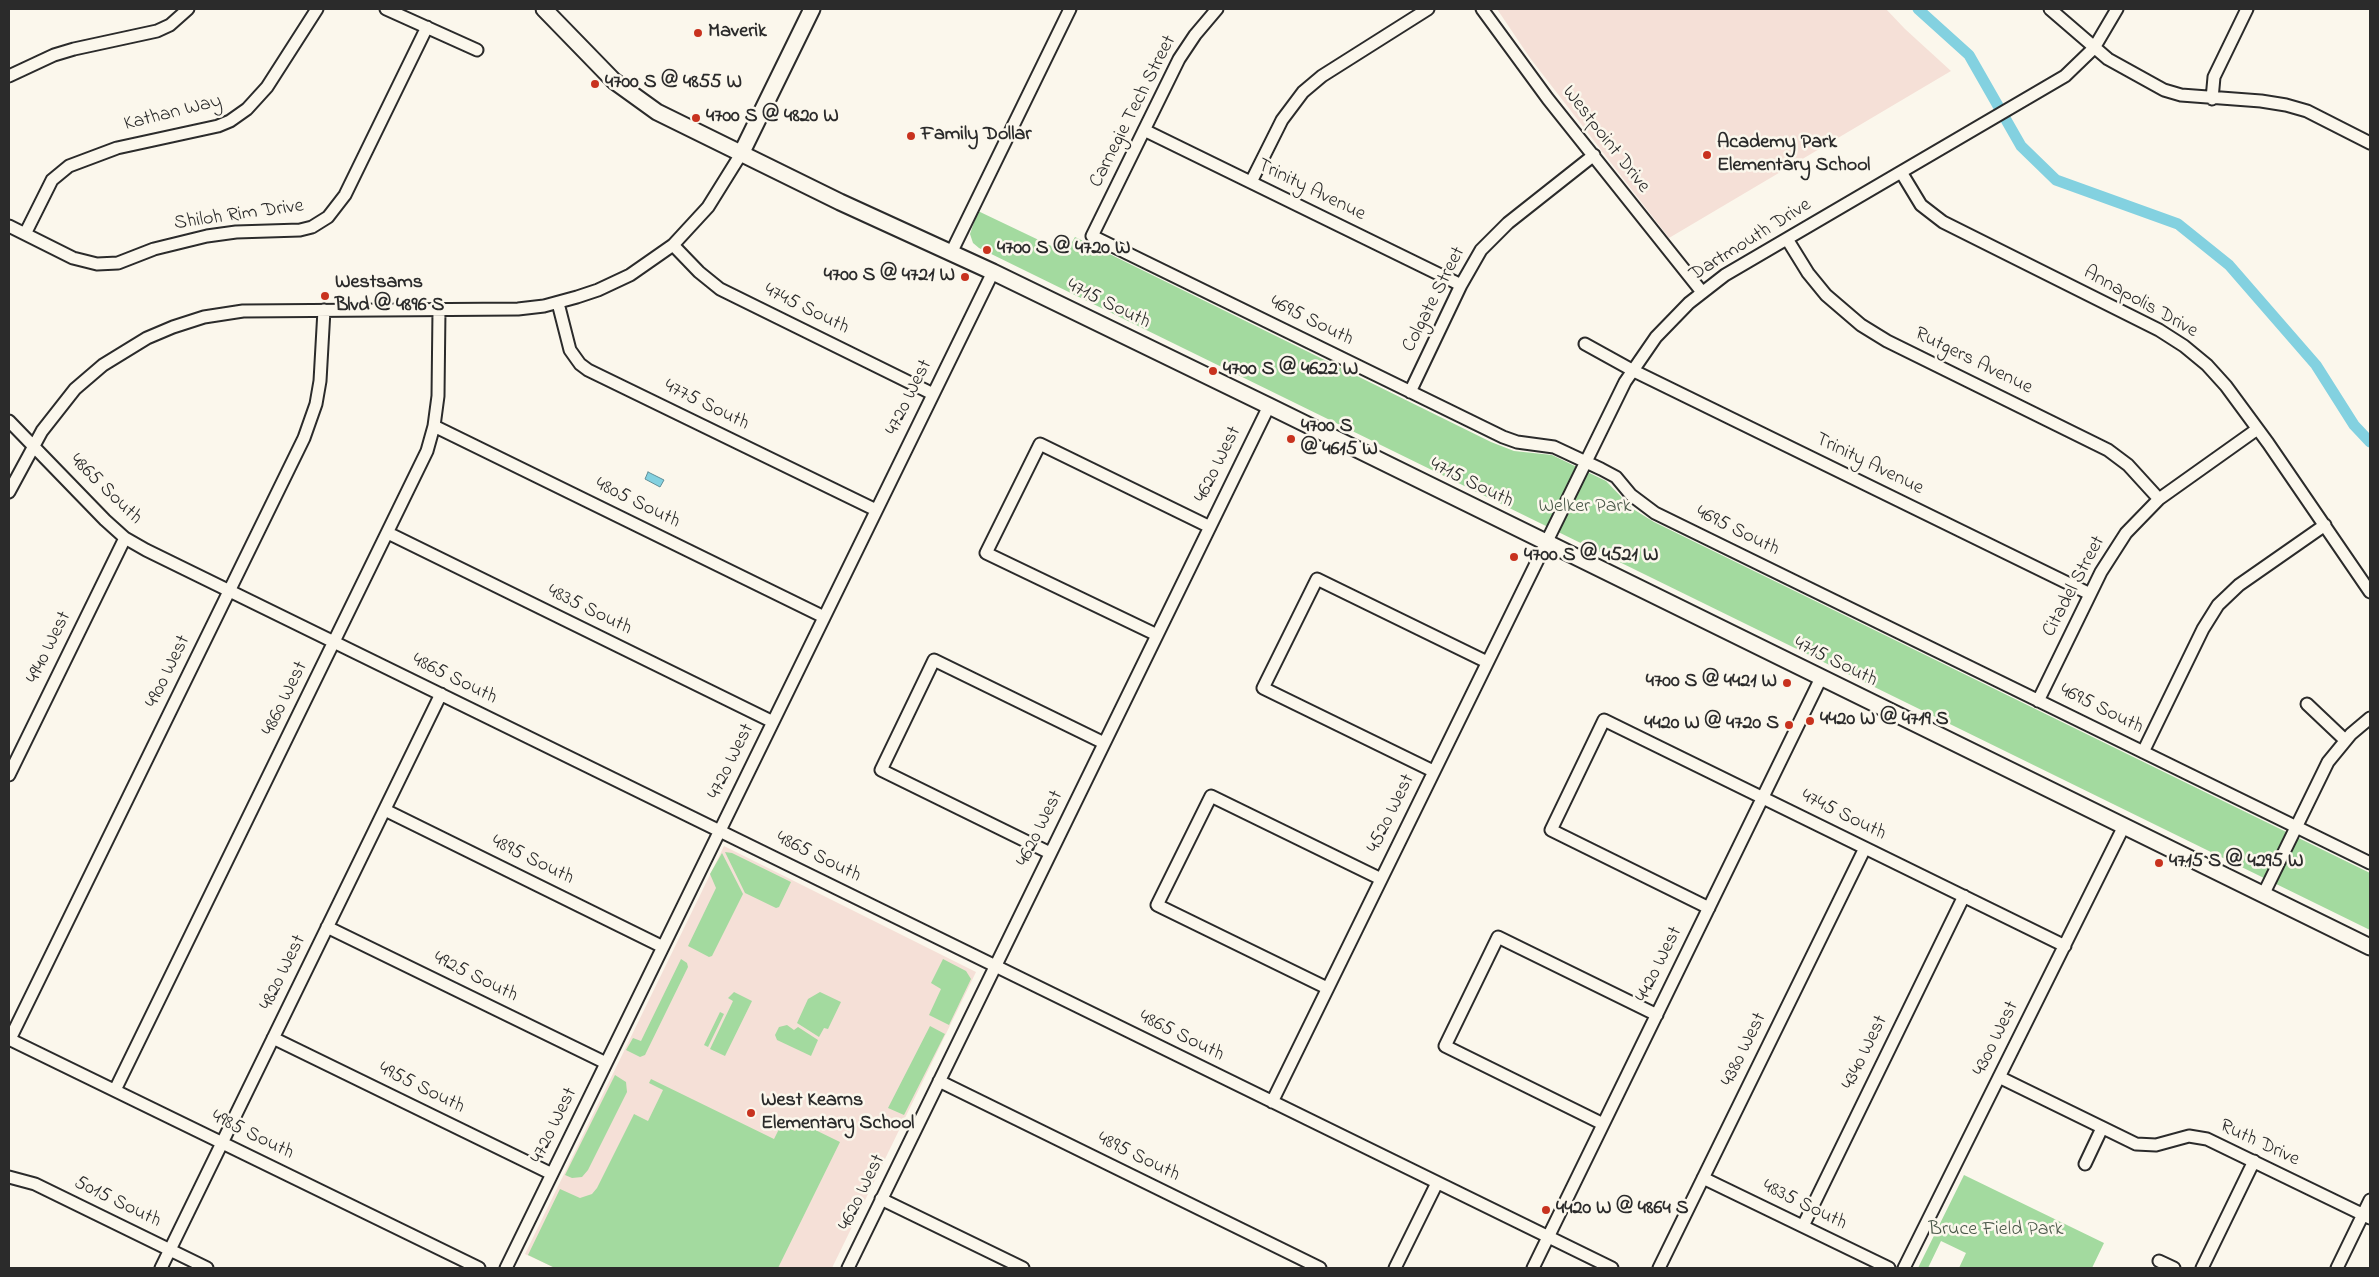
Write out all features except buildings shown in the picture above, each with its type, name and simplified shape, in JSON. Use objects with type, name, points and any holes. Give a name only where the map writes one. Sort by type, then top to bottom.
[{"type":"main road","name":"4715 South","points":[[544,9],[614,81],[657,112],[1269,406],[2370,948]]},
{"type":"main road","points":[[741,154],[812,9]]},
{"type":"street","points":[[9,76],[54,55],[157,31],[170,25],[188,9]]},
{"type":"street","name":"Kathan Way","points":[[25,234],[52,180],[69,166],[117,148],[218,126],[230,121],[247,109],[267,87],[316,9]]},
{"type":"street","points":[[386,9],[477,50]]},
{"type":"street","points":[[951,253],[1070,9]]},
{"type":"street","name":"Carnegie Tech Street","points":[[1092,236],[1179,60],[1195,35],[1218,9]]},
{"type":"street","points":[[1251,182],[1282,120],[1303,92],[1322,76],[1428,9]]},
{"type":"street","name":"Westpoint Drive","points":[[1482,9],[1548,99],[1702,292]]},
{"type":"street","points":[[2050,9],[2094,48],[2125,70],[2164,90],[2182,95],[2212,99],[2261,101],[2286,105],[2307,111],[2370,143]]},
{"type":"street","name":"Dartmouth Drive","points":[[1546,542],[1632,370],[1661,331],[1702,292],[1726,275],[2065,76],[2094,48],[2116,9]]},
{"type":"street","points":[[2212,99],[2214,77],[2247,9]]},
{"type":"street","name":"Shiloh Rim Drive","points":[[9,226],[73,258],[97,264],[118,262],[176,242],[207,236],[236,232],[300,230],[321,222],[336,208],[344,195],[426,27]]},
{"type":"street","name":"Trinity Avenue","points":[[1144,130],[1461,285]]},
{"type":"street","points":[[9,492],[33,444],[59,408],[88,376],[148,338],[180,324],[226,313],[324,310],[518,309],[558,302],[612,284],[645,265],[673,244],[708,207],[741,154]]},
{"type":"street","name":"Colgate Street","points":[[1410,392],[1475,259],[1494,235],[1594,155]]},
{"type":"street","name":"Annapolis Drive","points":[[1901,172],[1921,205],[1943,222],[2159,330],[2184,346],[2208,365],[2226,386],[2256,430],[2268,443],[2370,592]]},
{"type":"street","name":"4695 South","points":[[1092,236],[1503,437],[1554,447],[1616,477],[1631,495],[1655,513],[2370,863]]},
{"type":"street","name":"Rutgers Avenue","points":[[1787,239],[1808,273],[1826,295],[1861,325],[1887,341],[2108,450],[2128,465],[2158,499]]},
{"type":"street","name":"4745 South","points":[[673,244],[698,272],[720,289],[933,394]]},
{"type":"street","name":"4720 West","points":[[506,1268],[993,272]]},
{"type":"street","name":"4775 South","points":[[558,302],[570,350],[580,364],[588,370],[876,510]]},
{"type":"street","name":"4900 West","points":[[9,1039],[311,420],[320,381],[324,310]]},
{"type":"street","name":"4860 West","points":[[115,1090],[427,451],[434,426],[438,396],[439,310]]},
{"type":"street","name":"Trinity Avenue","points":[[1585,344],[1632,370],[2090,594]]},
{"type":"street","name":"4620 West","points":[[848,1268],[1269,406]]},
{"type":"street","name":"4865 South","points":[[9,421],[105,520],[125,538],[229,591],[1612,1268]]},
{"type":"street","name":"4805 South","points":[[434,426],[824,617]]},
{"type":"street","name":"Citadel Street","points":[[2038,701],[2108,559],[2126,533],[2158,499],[2256,430]]},
{"type":"street","points":[[1157,635],[986,553],[1040,444],[1210,527]]},
{"type":"street","points":[[2143,752],[2203,629],[2224,598],[2239,585],[2325,525]]},
{"type":"street","name":"4835 South","points":[[388,533],[773,722]]},
{"type":"street","name":"4940 West","points":[[9,774],[125,538]]},
{"type":"street","name":"4520 West","points":[[1272,1102],[1546,542]]},
{"type":"street","points":[[1433,771],[1263,688],[1317,579],[1487,662]]},
{"type":"street","points":[[1050,853],[881,770],[934,660],[1104,743]]},
{"type":"street","name":"4420 West","points":[[1532,1268],[1821,678]]},
{"type":"street","name":"4820 West","points":[[160,1268],[441,694]]},
{"type":"street","points":[[2307,704],[2345,740]]},
{"type":"street","points":[[2263,895],[2328,762],[2345,740],[2370,718]]},
{"type":"street","name":"4745 South","points":[[1709,908],[1551,830],[1604,720],[2065,946]]},
{"type":"street","points":[[1327,988],[1157,905],[1211,796],[1380,880]]},
{"type":"street","name":"4895 South","points":[[385,810],[663,946]]},
{"type":"street","name":"4300 West","points":[[1904,1268],[2124,826]]},
{"type":"street","name":"4380 West","points":[[1659,1268],[1865,848]]},
{"type":"street","name":"4340 West","points":[[1803,1226],[1964,896]]},
{"type":"street","name":"4925 South","points":[[327,927],[606,1063]]},
{"type":"street","points":[[1603,1124],[1445,1046],[1498,937],[1657,1015]]},
{"type":"street","name":"4955 South","points":[[273,1038],[552,1174]]},
{"type":"street","name":"4985 South","points":[[9,1039],[479,1268]]},
{"type":"street","name":"Ruth Drive","points":[[1998,1078],[2126,1140],[2147,1145],[2182,1137],[2198,1136],[2367,1216]]},
{"type":"street","name":"4895 South","points":[[939,1081],[1320,1268]]},
{"type":"street","points":[[2085,1164],[2102,1128]]},
{"type":"street","points":[[2202,1268],[2254,1161]]},
{"type":"street","name":"5015 South","points":[[9,1177],[35,1184],[207,1268]]},
{"type":"street","name":"4835 South","points":[[1703,1178],[1889,1268]]},
{"type":"street","points":[[1395,1268],[1437,1183]]},
{"type":"street","points":[[881,1199],[1023,1268]]},
{"type":"street","points":[[2337,1268],[2367,1216],[2370,1200]]},
{"type":"street","points":[[2159,1261],[2174,1268]]},
{"type":"shaded area","name":"Academy Park Elementary School","points":[[1497,9],[1886,9],[1951,71],[1669,238],[1530,58]]},
{"type":"shaded area","name":"West Kearns Elementary School","points":[[724,846],[976,972],[832,1268],[555,1268],[525,1254]]},
{"type":"green space","name":"Welker Park","points":[[978,211],[1066,253],[1075,237],[1491,442],[1514,451],[1552,455],[1606,481],[1633,509],[1654,522],[2370,873],[2370,930],[979,248],[973,243],[970,234]]},
{"type":"green space","points":[[725,852],[732,853],[791,882],[779,907],[776,908],[745,893]]},
{"type":"green space","points":[[722,853],[743,894],[712,956],[709,957],[688,946],[716,888],[710,874]]},
{"type":"green space","points":[[681,959],[687,963],[688,967],[645,1055],[640,1057],[626,1050],[633,1038],[641,1041]]},
{"type":"green space","points":[[943,959],[966,971],[971,979],[949,1025],[929,1015],[941,989],[931,983]]},
{"type":"green space","points":[[734,992],[752,1001],[725,1056],[710,1049],[733,1001],[728,998]]},
{"type":"green space","points":[[820,992],[841,1002],[828,1029],[824,1028],[819,1037],[797,1023],[808,999]]},
{"type":"green space","points":[[720,1012],[724,1014],[708,1047],[704,1045]]},
{"type":"green space","points":[[787,1025],[794,1030],[798,1027],[818,1040],[811,1056],[777,1040],[775,1035],[779,1027]]},
{"type":"green space","points":[[930,1026],[945,1034],[904,1115],[888,1108]]},
{"type":"green space","points":[[615,1075],[626,1082],[627,1092],[588,1170],[582,1177],[572,1178],[565,1175]]},
{"type":"green space","points":[[651,1079],[774,1139],[781,1125],[795,1131],[803,1124],[840,1142],[778,1268],[555,1268],[528,1255],[560,1189],[580,1198],[592,1194],[597,1188],[634,1114],[648,1121],[663,1090],[649,1083]]},
{"type":"green space","name":"Bruce Field Park","points":[[1964,1175],[2104,1243],[2092,1268],[1959,1268],[1966,1253],[1941,1241],[1928,1268],[1918,1268]]},
{"type":"water","points":[[648,472],[664,480],[660,487],[645,479]]},
{"type":"waterway","points":[[1918,9],[1969,55],[2021,146],[2056,180],[2178,224],[2229,265],[2316,365],[2354,425],[2370,442]]},
{"type":"place","name":"Maverik","points":[[698,33]]},
{"type":"place","name":"4700 S @ 4855 W","points":[[595,84]]},
{"type":"place","name":"4700 S @ 4820 W","points":[[696,118]]},
{"type":"place","name":"Family Dollar","points":[[911,136]]},
{"type":"place","name":"Academy Park Elementary School","points":[[1707,155]]},
{"type":"place","name":"4700 S @ 4720 W","points":[[987,250]]},
{"type":"place","name":"4700 S @ 4721 W","points":[[965,277]]},
{"type":"place","name":"Westsams Blvd @ 4896 S","points":[[325,296]]},
{"type":"place","name":"4700 S @ 4622 W","points":[[1213,371]]},
{"type":"place","name":"4700 S @ 4615 W","points":[[1291,439]]},
{"type":"place","name":"4700 S @ 4521 W","points":[[1514,557]]},
{"type":"place","name":"4700 S @ 4421 W","points":[[1787,683]]},
{"type":"place","name":"4420 W @ 4719 S","points":[[1810,721]]},
{"type":"place","name":"4420 W @ 4720 S","points":[[1789,725]]},
{"type":"place","name":"4715 S @ 4295 W","points":[[2159,863]]},
{"type":"place","name":"West Kearns Elementary School","points":[[751,1113]]},
{"type":"place","name":"4420 W @ 4864 S","points":[[1546,1210]]}]
